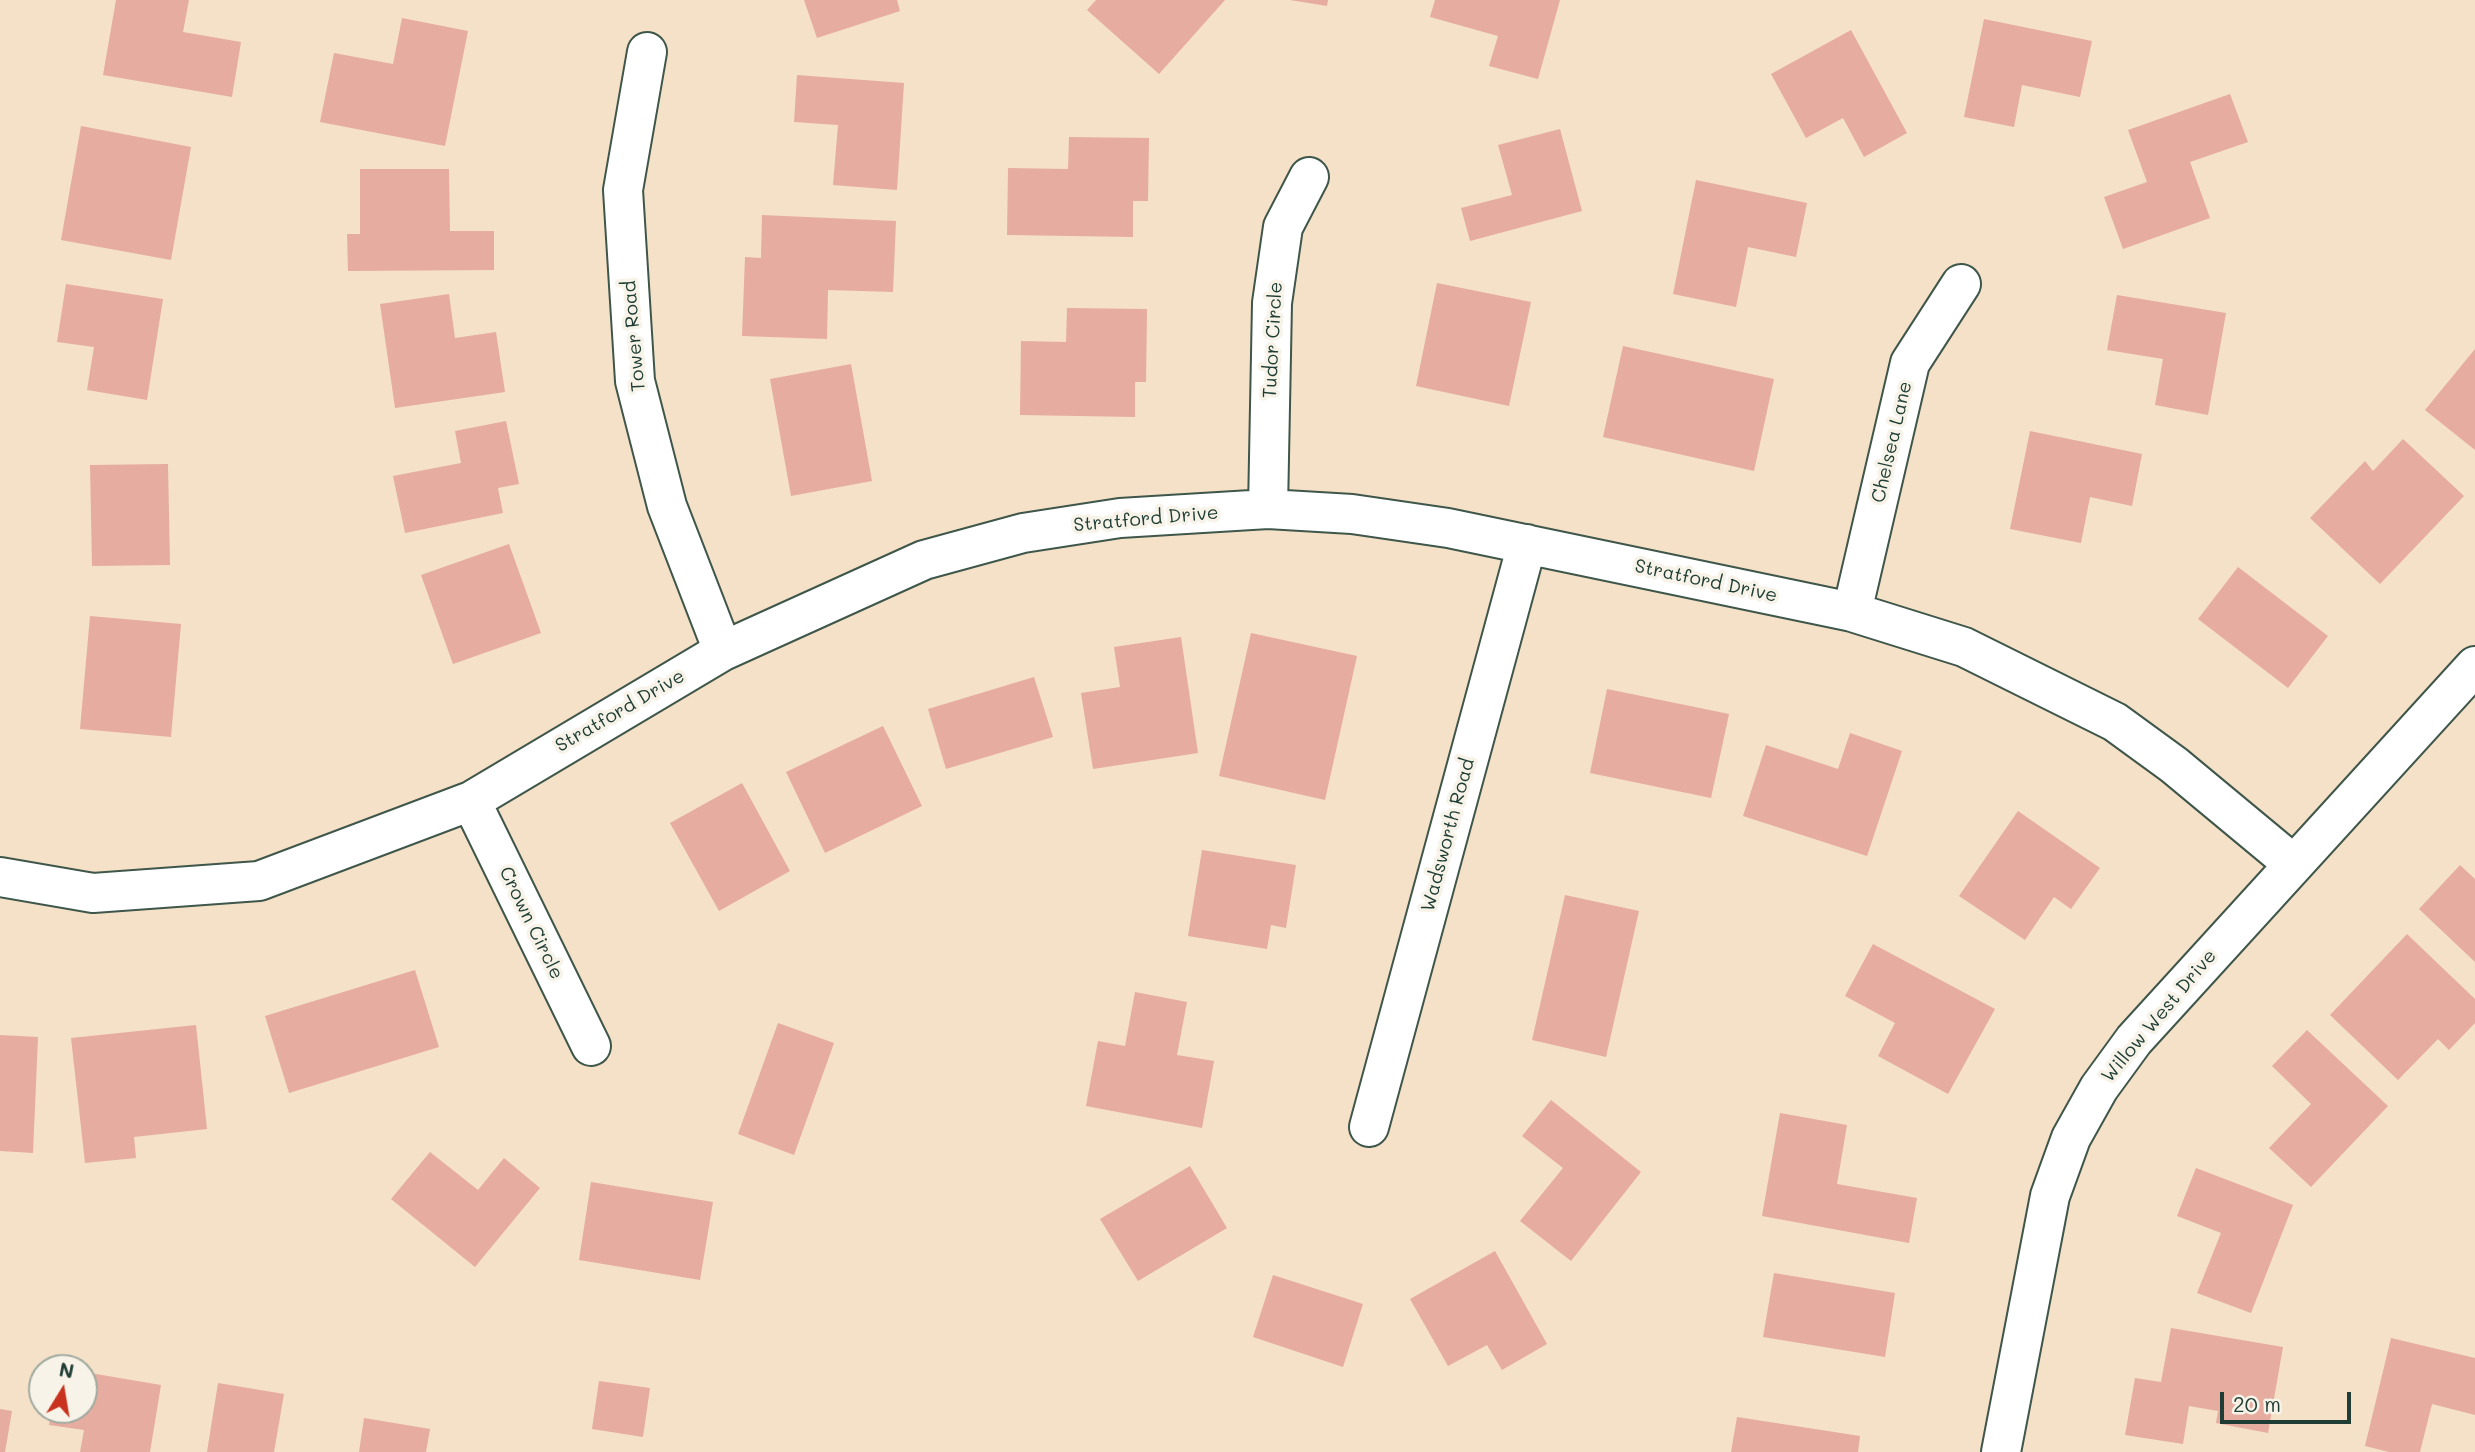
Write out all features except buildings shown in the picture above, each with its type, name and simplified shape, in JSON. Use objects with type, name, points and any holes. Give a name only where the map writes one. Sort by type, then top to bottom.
[{"type":"street","name":"Tower Road","points":[[647,52],[623,191],[635,382],[667,506],[723,651]]},
{"type":"street","name":"Tudor Circle","points":[[1268,509],[1272,303],[1283,227],[1309,177]]},
{"type":"street","name":"Chelsea Lane","points":[[1852,612],[1910,363],[1961,284]]},
{"type":"street","name":"Stratford Drive","points":[[0,877],[93,893],[259,881],[471,801],[723,651],[925,559],[1023,533],[1120,518],[1268,509],[1352,514],[1448,528],[1852,612],[1964,647],[2115,722],[2174,765],[2292,863]]},
{"type":"street","name":"Wadsworth Road","points":[[1369,1127],[1527,544]]},
{"type":"street","name":"Willow West Drive","points":[[2001,1452],[2050,1196],[2071,1138],[2099,1088],[2134,1040],[2292,863],[2475,666]]},
{"type":"street","name":"Crown Circle","points":[[471,801],[591,1046]]}]
